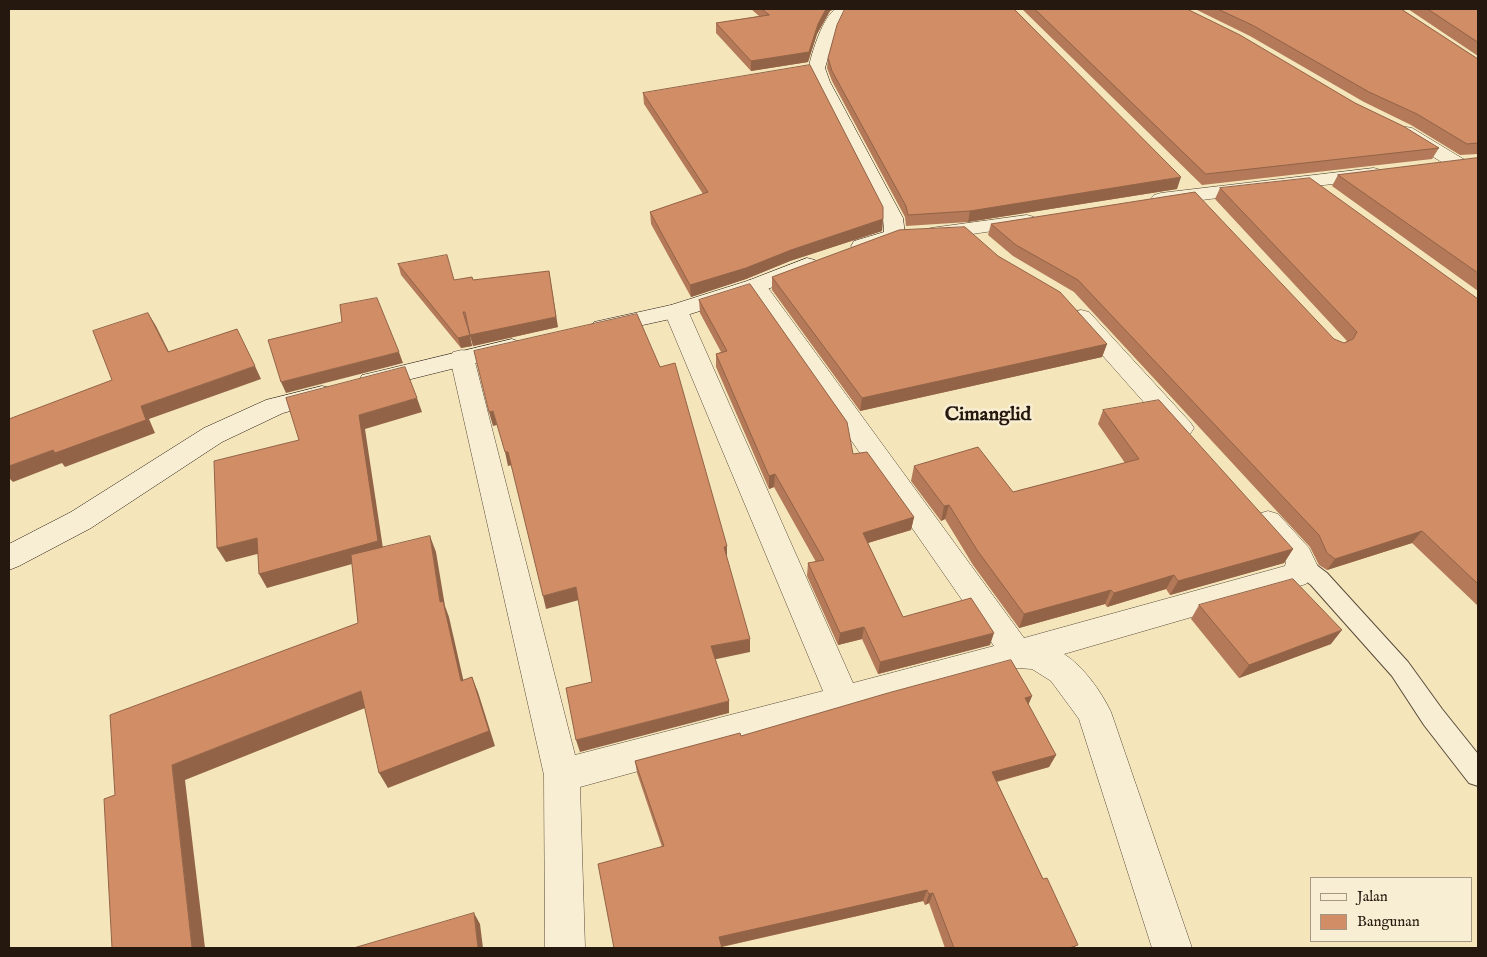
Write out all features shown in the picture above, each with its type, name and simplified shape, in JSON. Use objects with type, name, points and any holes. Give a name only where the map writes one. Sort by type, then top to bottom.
[{"type":"street","points":[[847,9],[837,14],[808,69],[822,82],[893,218],[894,236]]},
{"type":"street","points":[[1388,123],[1458,164]]},
{"type":"street","points":[[1430,168],[1478,161]]},
{"type":"street","points":[[1139,203],[1203,201],[1309,180],[1393,172]]},
{"type":"street","points":[[1182,180],[1203,201]]},
{"type":"street","points":[[1309,180],[1332,197]]},
{"type":"street","points":[[576,333],[676,311],[894,236],[968,230],[1044,218]]},
{"type":"street","points":[[968,230],[991,252]]},
{"type":"street","points":[[764,282],[1017,654]]},
{"type":"street","points":[[1065,298],[1201,449]]},
{"type":"street","points":[[676,311],[843,699]]},
{"type":"street","points":[[9,558],[81,520],[214,435],[275,406],[462,358],[533,342]]},
{"type":"street","points":[[462,358],[562,775],[565,948]]},
{"type":"street","points":[[562,775],[1017,654],[1295,575],[1303,567],[1300,556],[1252,505]]},
{"type":"street","points":[[1017,654],[1038,655],[1063,671],[1094,712],[1172,948]]},
{"type":"lane","points":[[1303,567],[1319,579],[1400,669],[1433,717],[1478,774]]},
{"type":"building","points":[[762,9],[826,9],[818,24],[809,52],[751,61],[716,23],[769,15]]},
{"type":"building","points":[[845,9],[1014,9],[1181,177],[970,211],[908,215],[906,206],[832,71],[828,58],[837,25]]},
{"type":"building","points":[[1035,9],[1187,9],[1240,35],[1355,103],[1403,126],[1439,148],[1206,174]]},
{"type":"building","points":[[1218,9],[1401,9],[1478,59],[1478,143],[1467,144],[1417,114],[1369,92],[1254,26]]},
{"type":"building","points":[[1428,9],[1478,9],[1478,42]]},
{"type":"building","points":[[810,65],[883,207],[883,219],[791,250],[746,268],[690,285],[650,212],[708,192],[643,93]]},
{"type":"building","points":[[1478,158],[1478,273],[1338,175]]},
{"type":"building","points":[[1310,178],[1478,299],[1478,584],[1422,531],[1335,559],[1327,553],[1319,535],[1078,280],[1016,245],[991,224],[1195,192],[1334,339],[1344,343],[1353,339],[1357,332],[1220,188]]},
{"type":"building","points":[[965,227],[998,256],[1060,292],[1107,344],[862,398],[772,277],[899,230]]},
{"type":"building","points":[[447,255],[454,280],[472,277],[473,280],[549,271],[556,317],[458,338],[398,264]],"holes":[[[463,312],[465,312],[470,335]]]},
{"type":"building","points":[[750,284],[847,422],[853,454],[867,452],[914,517],[863,533],[903,617],[971,598],[994,633],[880,662],[864,627],[840,633],[808,563],[824,560],[775,474],[769,476],[716,354],[727,351],[699,300]]},
{"type":"building","points":[[377,298],[399,352],[281,382],[268,340],[342,322],[340,305]]},
{"type":"building","points":[[148,313],[168,352],[237,329],[255,366],[141,406],[146,420],[55,453],[53,450],[9,466],[9,419],[112,380],[93,331]]},
{"type":"building","points":[[637,314],[660,367],[675,363],[727,546],[724,547],[750,639],[711,646],[729,701],[576,740],[566,688],[592,682],[576,587],[543,596],[508,452],[505,452],[493,411],[489,412],[474,351]]},
{"type":"building","points":[[405,367],[417,398],[359,415],[378,541],[259,574],[257,538],[217,548],[214,461],[299,440],[286,398]]},
{"type":"building","points":[[1159,400],[1293,549],[1178,581],[1174,575],[1114,593],[1111,590],[1024,614],[977,550],[949,505],[944,506],[914,466],[978,447],[1013,492],[1139,459],[1103,410]]},
{"type":"building","points":[[430,536],[440,602],[443,601],[461,681],[472,677],[489,731],[379,773],[361,691],[172,765],[192,948],[112,948],[104,799],[115,795],[110,715],[358,623],[351,555]]},
{"type":"building","points":[[1293,579],[1342,630],[1249,665],[1199,605]]},
{"type":"building","points":[[1011,660],[1032,696],[1025,698],[1056,755],[992,772],[1043,879],[1047,878],[1078,945],[1069,948],[954,948],[933,893],[929,894],[927,890],[719,937],[722,948],[614,948],[598,864],[664,846],[635,761],[740,733],[741,736],[888,693]]},
{"type":"building","points":[[474,913],[478,948],[354,948]]},
{"type":"district","name":"Cimanglid","points":[[988,416]]}]
